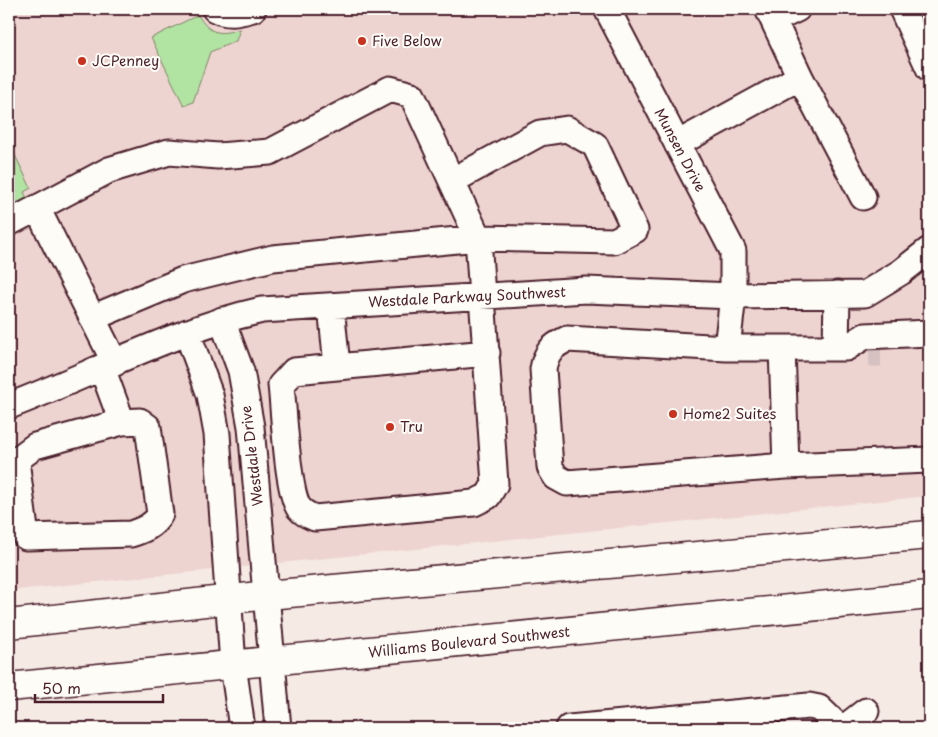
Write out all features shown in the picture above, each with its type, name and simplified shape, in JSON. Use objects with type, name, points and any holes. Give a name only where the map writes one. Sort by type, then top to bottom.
[{"type":"main road","points":[[9,624],[267,595],[929,536]]},
{"type":"main road","name":"Williams Boulevard Southwest","points":[[9,686],[929,595]]},
{"type":"street","points":[[215,9],[224,14],[236,14],[252,9]]},
{"type":"street","name":"Munsen Drive","points":[[607,9],[733,250],[733,296],[727,348]]},
{"type":"street","points":[[797,9],[771,14],[800,77],[864,197]]},
{"type":"street","points":[[902,9],[926,52]]},
{"type":"street","points":[[678,144],[800,77]]},
{"type":"street","points":[[9,222],[109,170],[169,152],[218,156],[270,152],[390,89],[412,95],[478,238],[487,353],[495,484],[488,496],[474,503],[315,518],[305,514],[298,506],[292,487],[281,385],[294,371],[487,353]]},
{"type":"street","points":[[92,318],[182,280],[273,258],[478,238],[614,241],[635,230],[595,144],[567,129],[540,133],[452,181]]},
{"type":"street","points":[[37,208],[92,318],[108,366],[122,422]]},
{"type":"street","name":"Westdale Parkway Southwest","points":[[9,406],[187,332],[222,320],[262,310],[586,290],[733,296],[865,294],[925,261]]},
{"type":"street","points":[[837,294],[858,351]]},
{"type":"street","points":[[331,306],[338,366]]},
{"type":"street","name":"Westdale Drive","points":[[222,320],[241,371],[249,418],[278,728]]},
{"type":"street","points":[[187,332],[210,395],[214,418],[234,665],[242,728]]},
{"type":"street","points":[[858,351],[865,336],[918,334]]},
{"type":"street","points":[[918,334],[898,348],[858,351],[727,348],[567,339],[553,345],[545,358],[543,369],[550,467],[556,477],[568,483],[786,466],[929,460]]},
{"type":"street","points":[[782,348],[786,466]]},
{"type":"street","points":[[140,421],[148,427],[160,514],[157,519],[146,529],[131,534],[26,537],[17,468],[19,458],[35,446],[122,422],[140,421]]},
{"type":"street","points":[[569,728],[809,706],[819,708],[839,727],[866,711]]},
{"type":"shaded area","points":[[9,9],[929,9],[929,496],[9,591]]},
{"type":"green space","points":[[198,15],[202,22],[216,32],[240,29],[236,41],[210,52],[193,102],[184,106],[151,38]]},
{"type":"green space","points":[[9,143],[31,188],[24,192],[31,205],[9,216]]},
{"type":"tunnel","points":[[869,354],[881,354]]},
{"type":"place","name":"Five Below","points":[[362,41]]},
{"type":"place","name":"JCPenney","points":[[82,61]]},
{"type":"place","name":"Home2 Suites","points":[[673,414]]},
{"type":"place","name":"Tru","points":[[390,427]]}]
